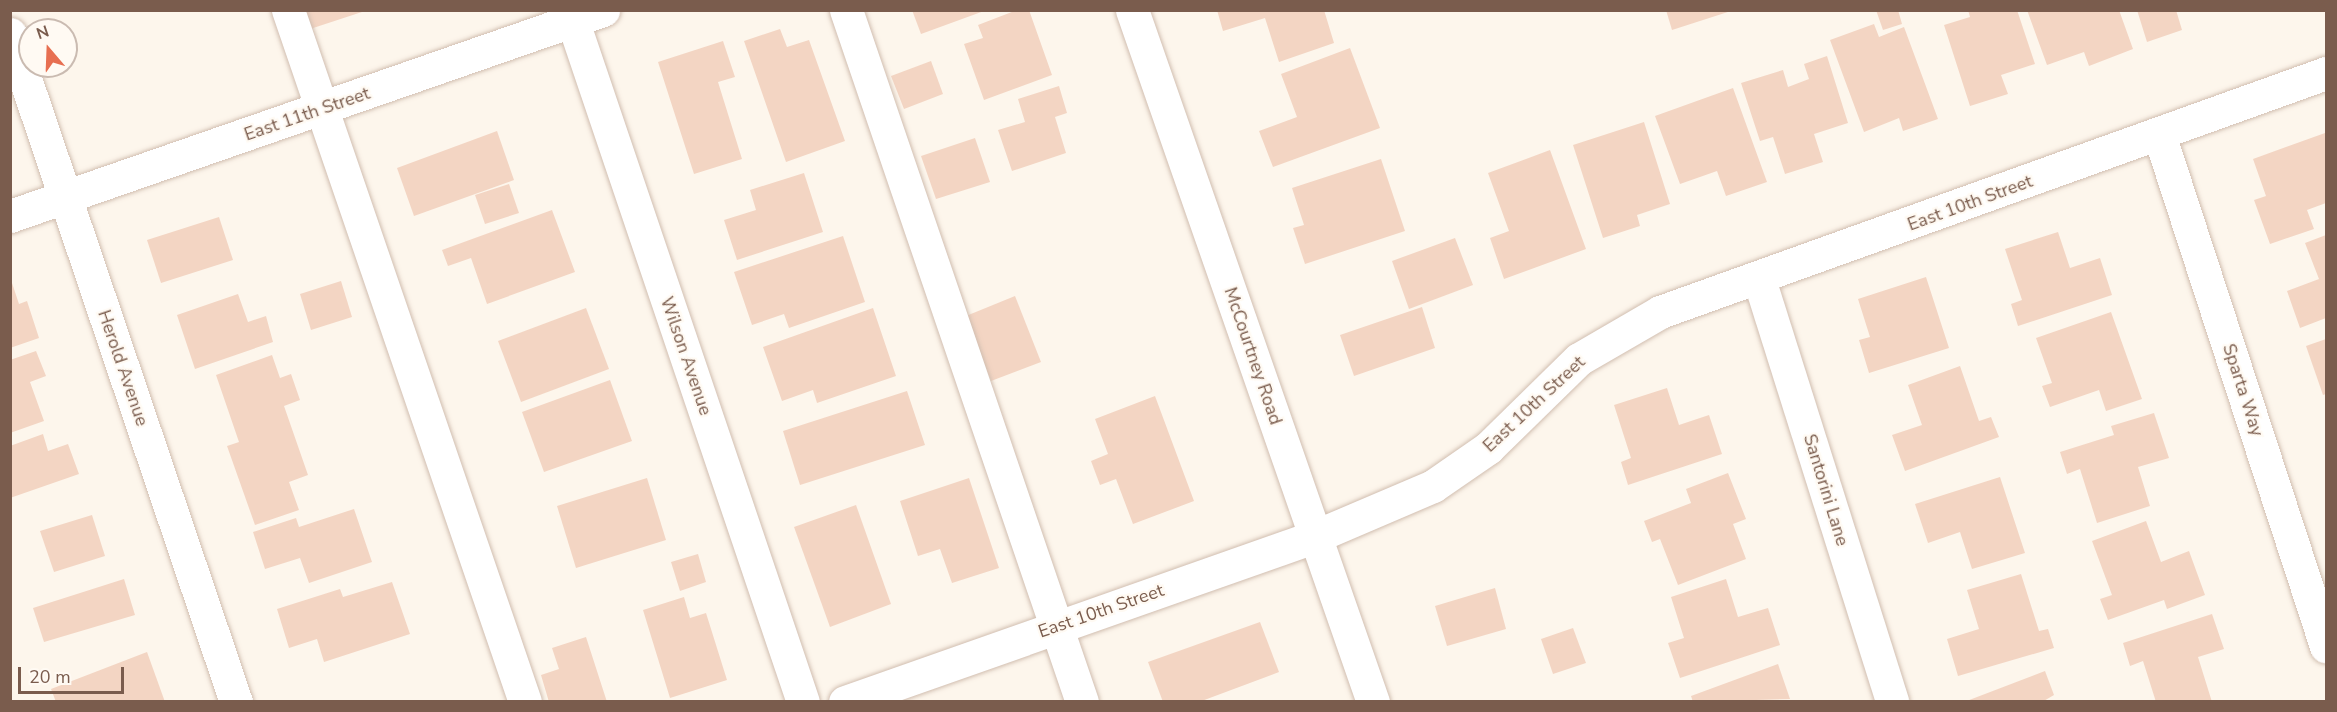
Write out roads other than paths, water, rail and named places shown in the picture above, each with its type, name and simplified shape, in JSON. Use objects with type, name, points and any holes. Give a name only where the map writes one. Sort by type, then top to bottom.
[{"type":"street","points":[[288,10],[525,702]]},
{"type":"street","name":"East 11th Street","points":[[10,216],[322,108],[571,16],[603,10]]},
{"type":"street","points":[[846,10],[1083,702]]},
{"type":"street","name":"McCourtney Road","points":[[1132,10],[1373,702]]},
{"type":"street","name":"Wilson Avenue","points":[[571,16],[803,702]]},
{"type":"street","name":"Herold Avenue","points":[[10,34],[236,702]]},
{"type":"street","name":"East 10th Street","points":[[845,702],[1316,536],[1433,486],[1488,448],[1579,359],[1660,312],[1759,279],[2326,73]]},
{"type":"street","name":"Sparta Way","points":[[2159,134],[2326,646]]},
{"type":"street","name":"Santorini Lane","points":[[1759,279],[1892,702]]}]
